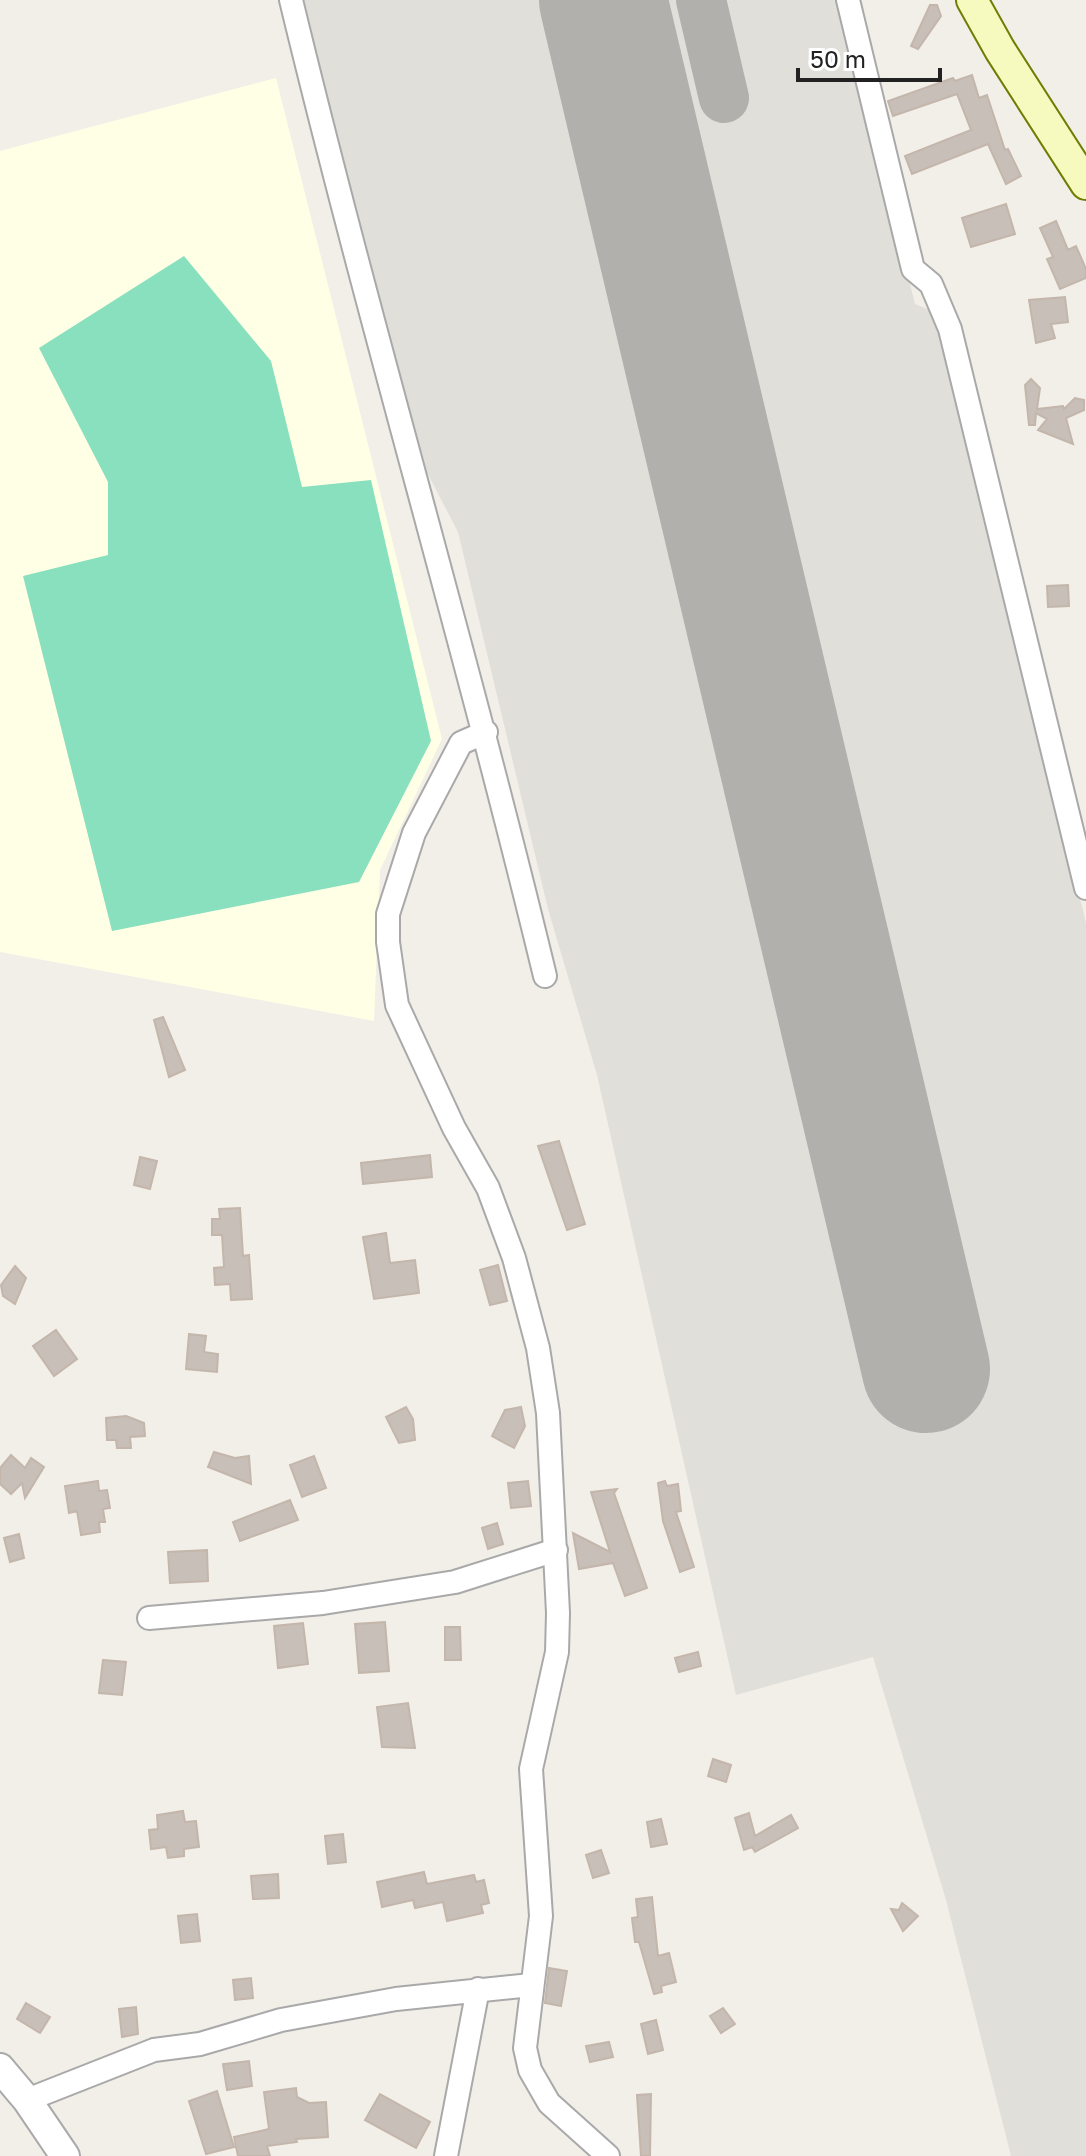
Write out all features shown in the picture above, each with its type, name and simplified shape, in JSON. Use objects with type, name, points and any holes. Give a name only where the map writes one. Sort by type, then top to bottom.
[{"type":"main road","points":[[972,0],[1000,50],[1086,184]]},
{"type":"street","points":[[291,0],[340,204],[486,732],[545,976]]},
{"type":"street","points":[[848,0],[913,269],[931,284],[950,329],[1086,888]]},
{"type":"street","points":[[486,732],[461,743],[414,833],[388,914],[388,942],[397,1005],[454,1128],[488,1188],[514,1258],[543,1374],[556,1550],[557,1652],[531,1769],[541,1916],[524,2032],[530,2070],[549,2103],[608,2156]]},
{"type":"street","points":[[149,1618],[323,1603],[455,1582],[556,1550]]},
{"type":"street","points":[[27,2100],[154,2050],[200,2044],[329,2010],[478,1989],[531,1985]]},
{"type":"street","points":[[446,2156],[478,1989]]},
{"type":"street","points":[[0,2068],[27,2100],[65,2156]]},
{"type":"shaded area","points":[[304,0],[839,0],[915,304],[937,313],[1086,923],[1086,2156],[1011,2156],[946,1900],[873,1657],[736,1695],[597,1075],[548,909],[458,532],[408,436]]},
{"type":"shaded area","points":[[276,78],[442,739],[380,870],[374,1021],[0,952],[0,151]]},
{"type":"green space","points":[[184,256],[271,361],[302,487],[371,480],[431,741],[359,882],[112,931],[23,576],[108,555],[108,482],[39,348]]},
{"type":"building","points":[[930,5],[937,5],[941,16],[918,49],[911,46]]},
{"type":"building","points":[[972,75],[979,98],[987,95],[1005,150],[1008,149],[1021,176],[1006,184],[988,144],[912,174],[905,156],[971,130],[957,94],[893,116],[888,101],[953,78],[955,81]]},
{"type":"building","points":[[1006,204],[1015,234],[971,247],[962,218]]},
{"type":"building","points":[[1056,221],[1068,250],[1076,246],[1086,269],[1086,278],[1060,289],[1047,259],[1053,257],[1040,228]]},
{"type":"building","points":[[1065,297],[1068,322],[1051,324],[1055,338],[1036,343],[1029,300]]},
{"type":"building","points":[[1031,379],[1040,388],[1037,409],[1063,406],[1064,409],[1075,398],[1084,400],[1084,410],[1066,418],[1073,444],[1038,430],[1047,419],[1036,413],[1035,425],[1029,425],[1025,385]]},
{"type":"building","points":[[1068,585],[1069,606],[1048,607],[1047,586]]},
{"type":"building","points":[[163,1017],[185,1070],[169,1077],[154,1020]]},
{"type":"building","points":[[559,1141],[585,1224],[567,1230],[538,1146]]},
{"type":"building","points":[[430,1155],[432,1177],[363,1184],[361,1163]]},
{"type":"building","points":[[140,1157],[157,1161],[150,1189],[134,1185]]},
{"type":"building","points":[[240,1208],[243,1256],[249,1255],[252,1299],[231,1300],[230,1284],[215,1285],[214,1268],[224,1267],[222,1235],[212,1235],[212,1219],[220,1219],[219,1209]]},
{"type":"building","points":[[386,1233],[390,1263],[415,1260],[419,1293],[374,1299],[363,1237]]},
{"type":"building","points":[[498,1265],[507,1301],[490,1305],[480,1270]]},
{"type":"building","points":[[15,1266],[26,1278],[15,1304],[3,1296],[1,1285]]},
{"type":"building","points":[[56,1330],[77,1359],[54,1376],[33,1346]]},
{"type":"building","points":[[189,1334],[206,1336],[204,1352],[218,1354],[217,1372],[186,1369]]},
{"type":"building","points":[[406,1407],[413,1419],[415,1440],[399,1443],[386,1417]]},
{"type":"building","points":[[521,1407],[525,1426],[514,1448],[492,1436],[505,1410]]},
{"type":"building","points":[[126,1416],[144,1423],[145,1436],[130,1437],[131,1448],[117,1448],[116,1440],[107,1440],[106,1418]]},
{"type":"building","points":[[214,1452],[235,1458],[249,1456],[251,1484],[208,1467]]},
{"type":"building","points":[[11,1455],[25,1468],[31,1458],[44,1467],[25,1498],[22,1483],[11,1494],[0,1484],[0,1468]]},
{"type":"building","points":[[314,1456],[326,1488],[302,1497],[290,1465]]},
{"type":"building","points":[[98,1481],[99,1491],[107,1490],[110,1508],[103,1509],[105,1522],[99,1522],[100,1532],[81,1535],[77,1511],[69,1513],[65,1486]]},
{"type":"building","points":[[528,1481],[531,1506],[511,1508],[508,1483]]},
{"type":"building","points":[[665,1481],[667,1486],[678,1484],[681,1511],[676,1512],[694,1567],[680,1572],[663,1521],[658,1483]]},
{"type":"building","points":[[617,1489],[614,1493],[647,1588],[625,1596],[613,1563],[579,1569],[573,1533],[610,1552],[591,1492]]},
{"type":"building","points":[[290,1500],[298,1520],[240,1541],[233,1522]]},
{"type":"building","points":[[497,1523],[503,1544],[488,1549],[482,1528]]},
{"type":"building","points":[[19,1534],[24,1558],[10,1562],[4,1538]]},
{"type":"building","points":[[207,1550],[208,1581],[170,1583],[168,1552]]},
{"type":"building","points":[[385,1622],[389,1671],[359,1673],[355,1624]]},
{"type":"building","points":[[303,1623],[308,1664],[278,1668],[274,1626]]},
{"type":"building","points":[[445,1627],[460,1627],[461,1660],[445,1660]]},
{"type":"building","points":[[698,1652],[701,1666],[679,1672],[675,1658]]},
{"type":"building","points":[[103,1660],[126,1662],[122,1695],[99,1693]]},
{"type":"building","points":[[408,1703],[415,1748],[382,1747],[377,1707]]},
{"type":"building","points":[[713,1759],[731,1765],[726,1782],[708,1776]]},
{"type":"building","points":[[183,1811],[185,1822],[196,1821],[199,1847],[184,1849],[184,1856],[168,1858],[166,1847],[151,1849],[149,1830],[158,1829],[157,1815]]},
{"type":"building","points":[[749,1813],[755,1836],[791,1815],[798,1828],[755,1852],[752,1847],[744,1850],[735,1818]]},
{"type":"building","points":[[661,1819],[667,1844],[651,1847],[647,1822]]},
{"type":"building","points":[[343,1834],[346,1862],[328,1864],[325,1836]]},
{"type":"building","points":[[601,1850],[609,1873],[593,1878],[586,1855]]},
{"type":"building","points":[[424,1872],[427,1884],[474,1875],[476,1882],[484,1880],[489,1903],[481,1905],[483,1913],[447,1921],[443,1902],[415,1908],[413,1900],[382,1907],[377,1882]]},
{"type":"building","points":[[278,1874],[279,1898],[253,1899],[251,1876]]},
{"type":"building","points":[[652,1897],[658,1956],[669,1953],[676,1982],[661,1986],[662,1992],[654,1994],[639,1942],[635,1942],[632,1918],[638,1917],[636,1899]]},
{"type":"building","points":[[902,1903],[918,1916],[903,1931],[891,1909],[899,1910]]},
{"type":"building","points":[[197,1914],[200,1941],[181,1943],[178,1916]]},
{"type":"building","points":[[549,1968],[567,1971],[561,2006],[545,2003]]},
{"type":"building","points":[[251,1978],[253,1998],[235,2000],[233,1980]]},
{"type":"building","points":[[26,2003],[50,2017],[40,2033],[17,2019]]},
{"type":"building","points":[[136,2007],[138,2034],[122,2037],[119,2009]]},
{"type":"building","points":[[723,2008],[735,2024],[721,2033],[710,2016]]},
{"type":"building","points":[[656,2020],[663,2050],[648,2054],[641,2024]]},
{"type":"building","points":[[609,2042],[613,2057],[590,2062],[586,2046]]},
{"type":"building","points":[[249,2061],[252,2086],[227,2090],[223,2064]]},
{"type":"building","points":[[296,2088],[297,2097],[309,2103],[326,2102],[328,2137],[296,2139],[297,2142],[267,2146],[270,2156],[238,2156],[234,2137],[269,2129],[264,2092]]},
{"type":"building","points":[[217,2091],[234,2147],[206,2154],[189,2101]]},
{"type":"building","points":[[380,2094],[430,2122],[416,2148],[365,2120]]},
{"type":"building","points":[[651,2094],[650,2156],[641,2156],[637,2095]]},
{"type":"taxiway","points":[[701,0],[724,98]]},
{"type":"runway","points":[[603,0],[926,1369]]}]
